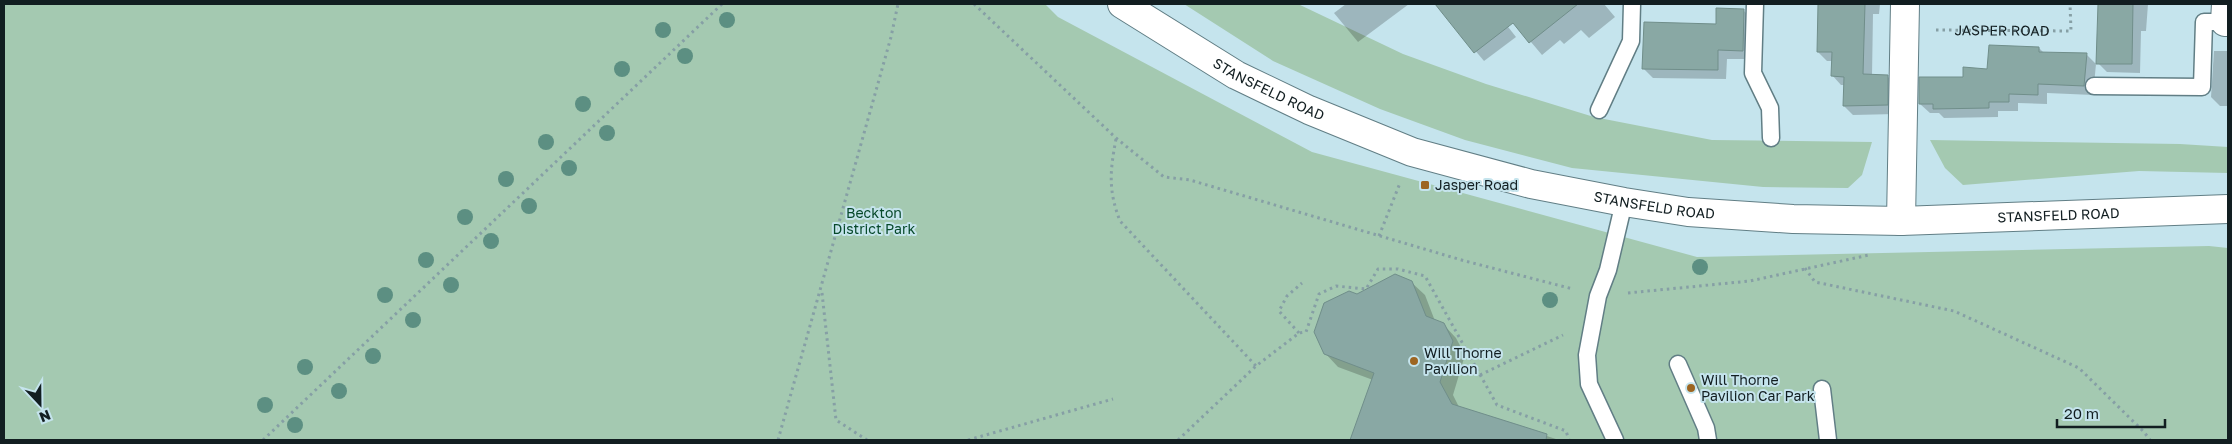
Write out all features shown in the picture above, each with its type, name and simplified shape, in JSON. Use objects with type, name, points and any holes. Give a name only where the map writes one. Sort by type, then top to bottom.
[{"type":"street","name":"STANSFELD ROAD","points":[[1122,4],[1236,75],[1308,110],[1412,152],[1531,184],[1624,202],[1688,212],[1793,219],[1901,222],[2228,209]]},
{"type":"street","points":[[1901,222],[1905,17]]},
{"type":"lane","points":[[1599,110],[1631,41],[1632,4]]},
{"type":"lane","points":[[1755,4],[1754,73],[1770,108],[1771,138]]},
{"type":"lane","points":[[2094,86],[2202,87],[2204,22],[2226,16]]},
{"type":"lane","points":[[1615,440],[1589,384],[1587,355],[1598,296],[1608,270],[1624,202]]},
{"type":"lane","points":[[1678,364],[1706,428],[1708,440]]},
{"type":"lane","points":[[1822,389],[1828,440]]},
{"type":"path","points":[[263,440],[722,4]]},
{"type":"path","points":[[778,440],[889,46],[898,4]]},
{"type":"path","points":[[974,4],[1116,138],[1164,177],[1190,180],[1465,261]]},
{"type":"path","name":"JASPER ROAD","points":[[1905,17],[2071,31],[2070,4]]},
{"type":"path","points":[[1116,138],[1111,169],[1112,201],[1120,221],[1256,366]]},
{"type":"path","points":[[1379,236],[1400,183]]},
{"type":"path","points":[[1178,440],[1256,366],[1299,333],[1306,332],[1319,294],[1336,286],[1366,289],[1378,269],[1398,268],[1425,276],[1497,405],[1566,431],[1569,440]]},
{"type":"path","points":[[1805,268],[1815,282],[1954,311],[2079,368],[2150,440]]},
{"type":"path","points":[[1299,333],[1279,311],[1287,296],[1302,283]]},
{"type":"path","points":[[821,290],[836,420],[867,440]]},
{"type":"path","points":[[1480,375],[1594,320]]},
{"type":"path","points":[[968,440],[1113,399]]},
{"type":"green space","name":"Beckton District Park","points":[[4,4],[1045,4],[1058,17],[1312,152],[1697,257],[2209,246],[2228,248],[2228,440],[4,440]]},
{"type":"green space","points":[[1184,4],[1298,4],[1403,54],[1486,84],[1594,117],[1712,140],[1872,142],[1862,175],[1848,188],[1763,187],[1572,168],[1465,140],[1380,109],[1273,61]]},
{"type":"green space","points":[[1930,140],[2180,144],[2228,147],[2228,173],[2139,171],[1963,185],[1945,168]]},
{"type":"building","points":[[1435,4],[1578,4],[1529,43],[1513,23],[1474,53]]},
{"type":"building","points":[[1818,4],[1865,4],[1863,74],[1888,75],[1888,105],[1843,106],[1844,77],[1831,76],[1832,52],[1817,52]]},
{"type":"building","points":[[2098,4],[2133,4],[2132,64],[2096,64]]},
{"type":"building","points":[[1716,8],[1744,9],[1743,51],[1718,50],[1718,70],[1642,69],[1644,22],[1716,24]]},
{"type":"building","points":[[1989,45],[2039,47],[2039,52],[2087,53],[2084,86],[2038,84],[2038,95],[2009,94],[2009,102],[1989,102],[1989,108],[1933,109],[1933,104],[1919,104],[1919,77],[1963,77],[1963,67],[1987,69]]},
{"type":"building","name":"Will Thorne Pavilion","points":[[1395,274],[1412,281],[1426,316],[1444,323],[1453,341],[1440,382],[1452,404],[1547,434],[1546,440],[1350,440],[1374,373],[1324,354],[1314,332],[1324,303],[1349,291],[1357,294]]},
{"type":"place","name":"Jasper Road","points":[[1425,185]]},
{"type":"place","name":"Will Thorne Pavilion","points":[[1414,361]]},
{"type":"place","name":"Will Thorne Pavilion Car Park","points":[[1691,388]]}]
